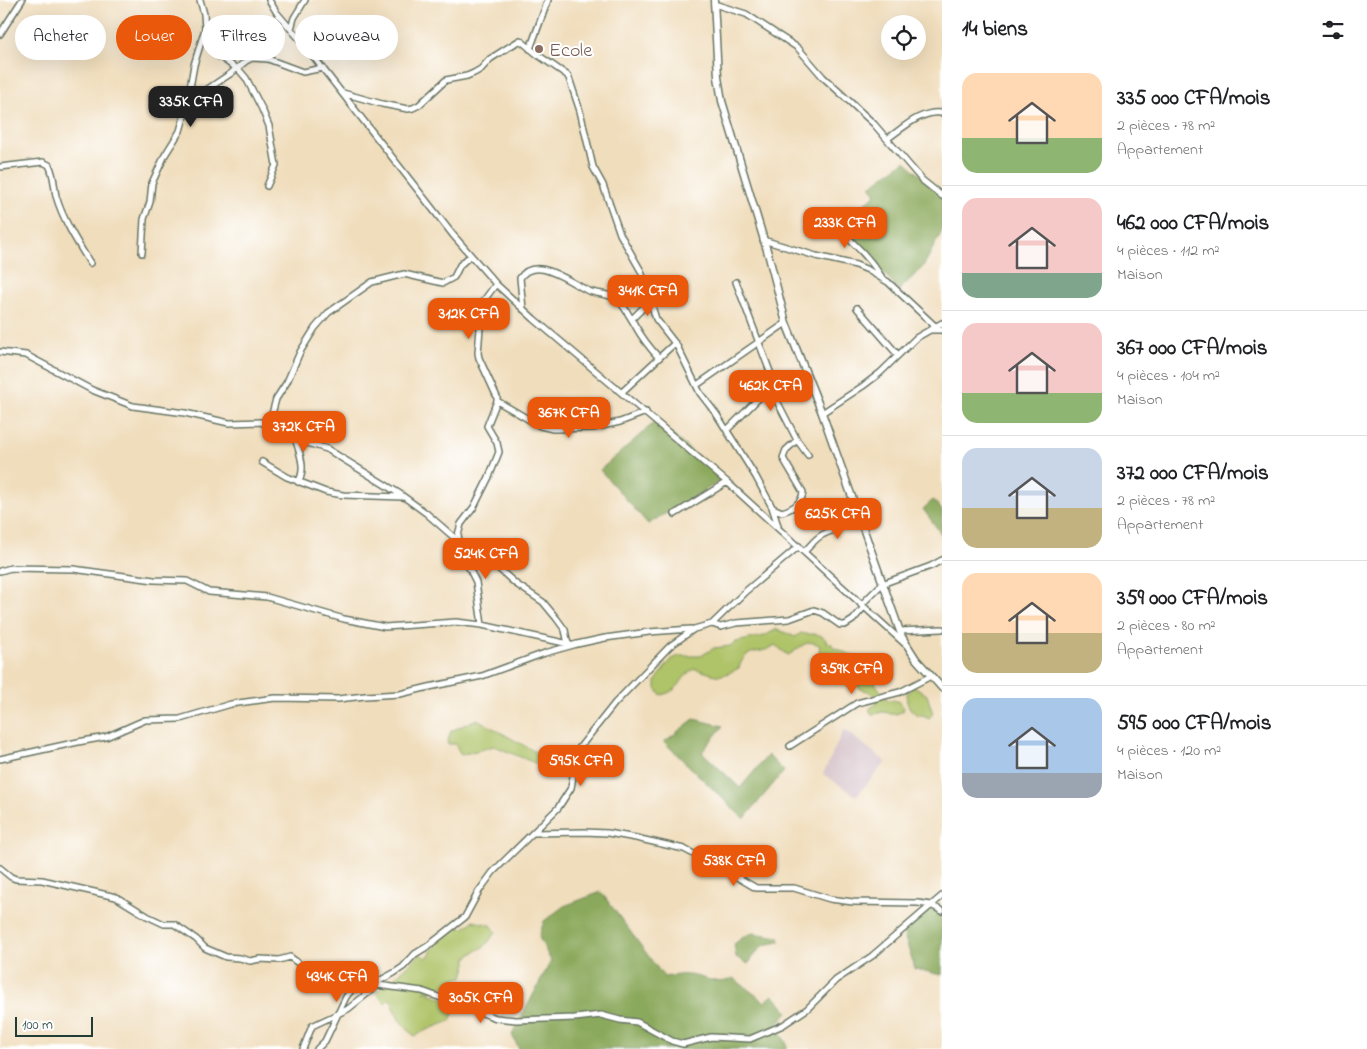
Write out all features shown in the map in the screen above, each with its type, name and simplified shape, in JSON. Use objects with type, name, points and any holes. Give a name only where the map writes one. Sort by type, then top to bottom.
[{"type":"street","points":[[0,34],[22,0]]},
{"type":"street","points":[[200,0],[204,15]]},
{"type":"street","points":[[269,0],[277,13],[323,68],[470,256],[496,284],[728,482],[805,551],[907,646],[942,688]]},
{"type":"street","points":[[291,29],[296,13],[305,0]]},
{"type":"street","points":[[530,49],[548,0]]},
{"type":"street","points":[[907,646],[882,584],[822,413],[786,323],[722,101],[718,77],[714,2],[746,14],[794,44],[822,77],[887,139],[922,180],[942,196]]},
{"type":"street","points":[[142,253],[144,219],[150,202],[152,183],[178,134],[202,38]]},
{"type":"street","points":[[342,93],[382,104],[408,109],[413,108],[446,80],[474,73],[481,69],[490,59],[518,40],[522,41],[530,49],[567,75],[570,78],[580,111],[593,167],[602,183],[620,234],[641,271],[658,322],[675,343],[697,385],[756,477],[772,507],[779,528]]},
{"type":"street","points":[[186,107],[200,94],[246,61],[259,58],[268,59],[303,72],[323,68]]},
{"type":"street","points":[[224,60],[246,78],[269,126],[276,165],[267,186]]},
{"type":"street","points":[[887,139],[921,116],[934,112],[942,114]]},
{"type":"street","points":[[0,168],[43,162],[49,165],[57,197],[65,217],[75,239],[90,263]]},
{"type":"street","points":[[818,213],[860,249],[881,277],[936,327]]},
{"type":"street","points":[[763,240],[816,256],[856,265],[881,277]]},
{"type":"street","points":[[280,432],[278,424],[273,417],[276,399],[300,352],[315,328],[328,313],[372,282],[379,280],[404,274],[443,283],[454,277],[460,265],[470,256]]},
{"type":"street","points":[[523,309],[520,280],[527,271],[537,268],[564,277],[590,291],[616,298],[659,358]]},
{"type":"street","points":[[736,282],[772,378]]},
{"type":"street","points":[[482,626],[476,582],[461,552],[459,528],[479,498],[490,477],[499,452],[497,442],[487,426],[497,401],[495,391],[478,353],[482,303],[496,284]]},
{"type":"street","points":[[632,319],[651,300]]},
{"type":"street","points":[[857,308],[898,355]]},
{"type":"street","points":[[697,385],[786,323]]},
{"type":"street","points":[[822,413],[863,386],[916,338],[942,323]]},
{"type":"street","points":[[929,330],[942,330]]},
{"type":"street","points":[[622,392],[675,343]]},
{"type":"street","points":[[0,352],[26,355],[92,390],[133,406],[185,413],[229,423],[261,422],[280,432],[327,449],[404,497],[426,513],[472,553],[498,568],[516,584],[547,606],[565,630],[570,645]]},
{"type":"street","points":[[727,430],[768,389],[776,399],[808,455]]},
{"type":"street","points":[[497,401],[540,426],[553,429],[594,428],[620,422],[646,412]]},
{"type":"street","points":[[295,438],[302,468],[302,477],[298,482]]},
{"type":"street","points":[[772,507],[782,512],[790,510],[798,504],[802,496],[803,492],[783,458],[786,450],[798,440]]},
{"type":"street","points":[[262,462],[298,482],[326,492],[343,495],[404,497]]},
{"type":"street","points":[[675,514],[728,482]]},
{"type":"street","points":[[805,551],[819,537],[844,527],[853,522],[858,516]]},
{"type":"street","points":[[0,759],[106,737],[145,720],[180,719],[231,704],[275,698],[338,699],[400,694],[482,676],[570,645],[649,632],[694,629],[712,624],[799,546]]},
{"type":"street","points":[[712,624],[721,627],[736,623],[783,620],[814,610],[823,613],[840,625],[845,625],[853,620],[882,584],[942,560]]},
{"type":"street","points":[[0,571],[11,568],[73,569],[154,580],[188,581],[209,592],[267,597],[344,619],[385,627],[456,622],[570,645]]},
{"type":"street","points":[[303,1049],[312,1026],[348,1009],[415,954],[465,917],[479,890],[493,872],[558,808],[571,788],[576,753],[580,747],[615,703],[663,653],[694,629]]},
{"type":"street","points":[[900,631],[942,629]]},
{"type":"street","points":[[790,746],[857,703],[900,692],[931,676]]},
{"type":"street","points":[[534,833],[608,833],[676,847],[694,854],[756,888],[794,888],[830,899],[853,902],[918,903],[931,905],[942,911]]},
{"type":"street","points":[[0,868],[16,879],[42,880],[116,897],[164,924],[174,924],[196,939],[205,948],[226,957],[250,961],[260,959],[279,960],[290,957],[310,972],[334,972],[355,982],[422,991],[496,1018],[516,1020],[601,1015],[638,1022],[672,1041],[683,1044],[711,1037],[750,1039],[783,1025],[807,1009],[836,980],[872,956],[942,896]]},
{"type":"street","points":[[317,1049],[325,1041],[349,992],[358,986],[379,981],[394,973]]},
{"type":"shaded area","points":[[844,729],[886,762],[856,796],[823,774]]},
{"type":"green space","points":[[905,161],[942,195],[942,231],[923,267],[899,290],[839,225],[876,194],[870,186]]},
{"type":"green space","points":[[656,421],[724,479],[648,524],[600,470]]},
{"type":"green space","points":[[933,500],[942,510],[942,535],[923,509]]},
{"type":"green space","points":[[777,629],[795,637],[801,633],[822,636],[833,647],[848,654],[858,656],[888,700],[900,702],[904,708],[903,711],[893,714],[882,712],[872,714],[870,708],[877,704],[876,697],[868,691],[860,689],[847,667],[842,665],[837,658],[824,662],[819,651],[820,646],[811,642],[788,655],[775,645],[749,654],[745,656],[739,668],[726,674],[717,675],[695,669],[674,690],[661,695],[656,689],[656,681],[672,659],[679,656],[701,656],[714,648],[730,646],[736,642],[764,636]]},
{"type":"green space","points":[[914,686],[927,695],[933,714],[929,718],[918,715],[907,704],[907,694]]},
{"type":"green space","points":[[477,719],[539,754],[537,764],[494,746],[461,755],[455,744],[447,744],[451,731]]},
{"type":"green space","points":[[694,719],[723,726],[702,752],[740,788],[768,755],[784,771],[744,819],[664,742]]},
{"type":"green space","points":[[601,892],[664,977],[685,975],[717,981],[733,978],[765,1002],[773,995],[788,1012],[775,1026],[786,1042],[787,1049],[519,1049],[512,1035],[551,961],[539,937],[544,921],[564,906]]},
{"type":"green space","points":[[931,905],[942,911],[942,975],[915,969],[902,929]]},
{"type":"green space","points":[[473,921],[491,925],[496,932],[486,945],[467,957],[463,977],[450,979],[449,984],[436,990],[424,991],[457,1004],[450,1021],[422,1032],[415,1037],[400,1021],[392,1006],[394,1003],[389,999],[385,1003],[376,993],[418,956],[421,954],[425,958],[430,955],[434,946],[442,939],[460,926],[463,929]]},
{"type":"green space","points":[[753,933],[779,937],[780,942],[763,945],[748,964],[736,957],[734,944]]},
{"type":"place","name":"Ecole","points":[[539,49]]}]
